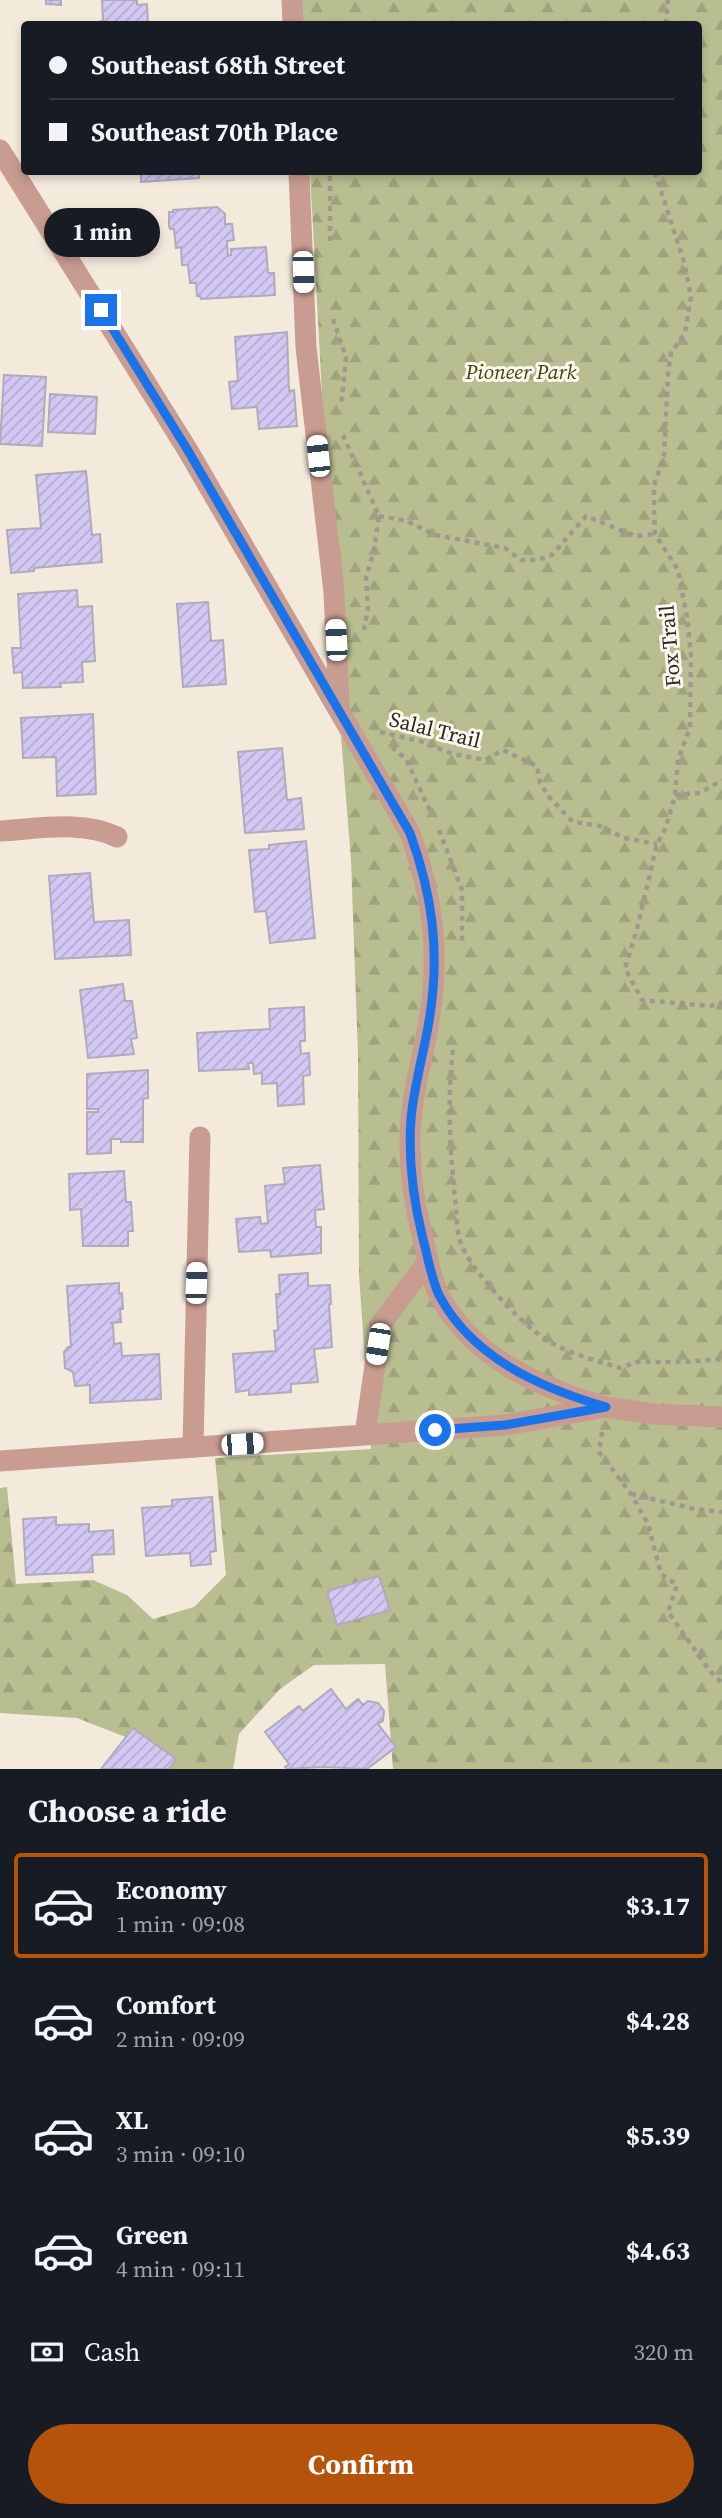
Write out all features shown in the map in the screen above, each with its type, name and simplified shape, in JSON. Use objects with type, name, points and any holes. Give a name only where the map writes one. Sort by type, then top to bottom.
[{"type":"street","points":[[292,0],[293,21]]},
{"type":"street","points":[[0,149],[187,449],[410,833],[429,894],[434,942],[430,1013],[411,1116],[409,1159],[415,1206],[439,1294],[456,1321],[480,1346],[518,1373],[558,1393],[606,1407],[653,1414],[722,1417]]},
{"type":"street","points":[[299,175],[306,347],[334,592],[339,711]]},
{"type":"street","points":[[0,831],[78,828],[103,830],[117,837]]},
{"type":"street","points":[[193,1447],[200,1138]]},
{"type":"street","points":[[365,1434],[381,1324],[428,1261]]},
{"type":"street","points":[[0,1461],[505,1425],[606,1407]]},
{"type":"path","points":[[666,21],[668,0]]},
{"type":"path","points":[[379,516],[407,521],[435,535],[505,548],[521,560],[552,555],[586,516],[635,536],[655,534],[654,486],[664,454],[671,353],[685,332],[691,297],[684,262],[656,175]]},
{"type":"path","name":"Fox Trail","points":[[655,534],[678,570],[691,656],[690,728],[678,759],[675,795],[666,827],[657,844],[625,968],[642,1000],[710,1006],[722,1003]]},
{"type":"path","name":"Salal Trail","points":[[373,731],[420,741],[453,754],[485,760],[503,750],[521,757],[537,766],[540,783],[573,822],[600,826],[624,838],[657,844]]},
{"type":"path","points":[[675,795],[700,793],[722,780]]},
{"type":"path","points":[[606,1407],[599,1452],[631,1494],[648,1524],[661,1574],[677,1585],[668,1612],[710,1671],[722,1683]]},
{"type":"path","points":[[631,1494],[695,1509],[722,1512]]},
{"type":"green space","name":"Pioneer Park","points":[[301,0],[722,0],[722,1769],[393,1769],[385,1664],[314,1665],[280,1689],[239,1734],[233,1769],[166,1769],[161,1751],[77,1718],[0,1713],[0,1488],[7,1487],[16,1584],[93,1580],[127,1595],[153,1619],[194,1607],[226,1575],[215,1458],[371,1449],[359,1274],[358,1055],[351,860],[339,711],[310,175],[702,175],[702,21],[302,21]]},
{"type":"building","points":[[46,0],[61,0],[61,5],[46,4]]},
{"type":"building","points":[[102,0],[137,0],[137,5],[147,4],[148,21],[103,21]]},
{"type":"building","points":[[141,175],[199,175],[199,178],[141,182]]},
{"type":"building","points":[[217,207],[225,214],[225,224],[232,224],[234,240],[227,241],[228,256],[231,255],[231,249],[266,247],[268,273],[274,273],[275,295],[201,299],[197,296],[196,283],[190,283],[188,265],[182,265],[181,247],[176,248],[174,229],[169,226],[169,212]]},
{"type":"building","points":[[287,332],[289,391],[294,390],[297,426],[259,429],[257,407],[232,409],[229,382],[238,381],[235,337]]},
{"type":"building","points":[[4,375],[46,377],[42,446],[0,444]]},
{"type":"building","points":[[50,394],[97,397],[95,434],[48,432]]},
{"type":"building","points":[[86,471],[92,535],[100,534],[102,562],[34,568],[34,571],[11,573],[7,530],[41,528],[36,475]]},
{"type":"building","points":[[77,590],[78,607],[92,606],[95,661],[82,662],[83,682],[60,683],[61,687],[23,688],[22,672],[14,673],[12,648],[21,648],[18,594]]},
{"type":"building","points":[[208,602],[211,641],[223,640],[226,684],[183,687],[177,604]]},
{"type":"building","points":[[93,714],[96,794],[57,796],[56,757],[23,758],[21,718]]},
{"type":"building","points":[[282,748],[287,800],[301,798],[304,829],[245,833],[238,752]]},
{"type":"building","points":[[306,841],[315,938],[270,943],[266,911],[255,912],[249,850],[269,849],[269,845]]},
{"type":"building","points":[[90,873],[94,922],[129,920],[131,955],[55,959],[49,876]]},
{"type":"building","points":[[123,984],[125,1001],[132,1001],[137,1038],[131,1039],[134,1054],[88,1058],[80,990]]},
{"type":"building","points":[[304,1007],[305,1041],[300,1041],[301,1054],[309,1053],[310,1075],[303,1076],[304,1104],[278,1106],[277,1083],[262,1084],[262,1073],[254,1074],[253,1063],[248,1063],[249,1069],[199,1071],[197,1033],[270,1029],[269,1009]]},
{"type":"building","points":[[148,1070],[148,1098],[143,1099],[143,1142],[111,1139],[111,1153],[87,1154],[87,1112],[98,1112],[98,1109],[87,1109],[87,1074]]},
{"type":"building","points":[[320,1165],[324,1209],[315,1210],[316,1227],[321,1227],[321,1253],[271,1257],[270,1250],[239,1252],[236,1219],[260,1217],[261,1224],[268,1223],[265,1186],[285,1184],[283,1168]]},
{"type":"building","points":[[124,1171],[126,1202],[131,1202],[133,1231],[128,1231],[128,1246],[83,1246],[81,1209],[70,1210],[69,1174]]},
{"type":"building","points":[[308,1273],[308,1286],[330,1285],[332,1347],[314,1349],[318,1382],[291,1384],[291,1392],[249,1395],[249,1390],[236,1392],[233,1354],[276,1351],[274,1331],[278,1330],[276,1294],[280,1294],[279,1275]]},
{"type":"building","points":[[119,1283],[123,1309],[120,1309],[121,1322],[110,1323],[113,1324],[114,1344],[121,1343],[122,1356],[159,1354],[161,1399],[90,1403],[90,1385],[75,1386],[73,1372],[65,1368],[64,1352],[71,1347],[67,1286]]},
{"type":"building","points":[[212,1497],[216,1551],[210,1552],[211,1564],[191,1566],[190,1553],[146,1556],[142,1508],[172,1506],[172,1500]]},
{"type":"building","points":[[56,1517],[56,1525],[89,1524],[89,1532],[113,1530],[114,1554],[92,1555],[93,1572],[26,1575],[23,1519]]},
{"type":"building","points":[[379,1576],[390,1610],[337,1625],[327,1591]]},
{"type":"building","points":[[331,1689],[346,1709],[358,1699],[363,1705],[368,1701],[378,1703],[384,1711],[383,1721],[378,1724],[396,1747],[367,1769],[287,1769],[285,1767],[289,1764],[265,1732],[299,1706],[303,1711]]},
{"type":"building","points":[[133,1728],[176,1759],[169,1769],[101,1769]]},
{"type":"route","points":[[101,310],[187,449],[410,833],[422,865],[434,929],[434,965],[430,1013],[411,1116],[409,1159],[415,1206],[439,1294],[456,1321],[480,1346],[518,1373],[558,1393],[606,1407],[505,1425],[435,1430]]}]
